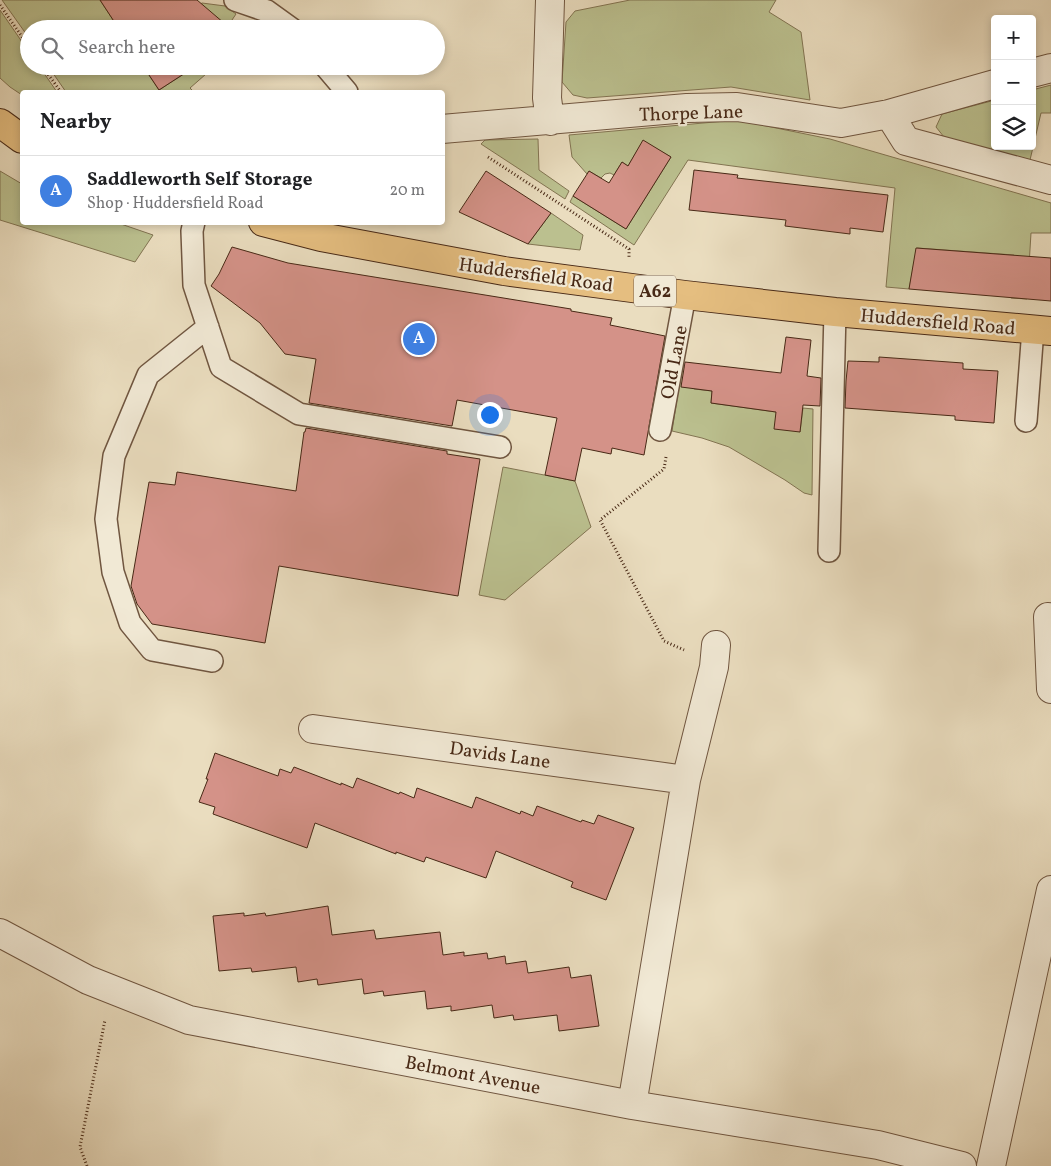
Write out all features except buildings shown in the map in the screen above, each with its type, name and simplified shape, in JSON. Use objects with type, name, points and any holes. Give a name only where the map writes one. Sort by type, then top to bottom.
[{"type":"main road","points":[[0,123],[20,138]]},
{"type":"main road","name":"Huddersfield Road","points":[[275,225],[321,237],[504,271],[685,295],[835,312],[1042,330]]},
{"type":"street","points":[[550,0],[547,98],[550,121]]},
{"type":"street","points":[[1036,72],[1051,68]]},
{"type":"street","name":"Thorpe Lane","points":[[455,128],[687,108],[737,107],[841,123],[889,114],[991,85]]},
{"type":"street","points":[[889,114],[906,141],[1051,180]]},
{"type":"street","points":[[1048,617],[1051,689]]},
{"type":"street","points":[[632,1105],[686,780],[715,656]]},
{"type":"street","name":"Davids Lane","points":[[313,728],[686,780]]},
{"type":"street","points":[[991,1166],[1051,890]]},
{"type":"street","name":"Belmont Avenue","points":[[0,933],[88,980],[189,1020],[632,1105],[878,1145],[962,1166]]},
{"type":"lane","points":[[235,0],[267,11],[280,20]]},
{"type":"lane","points":[[333,75],[345,90]]},
{"type":"lane","points":[[193,225],[194,285],[222,367],[299,414],[500,447]]},
{"type":"lane","name":"Old Lane","points":[[660,430],[685,295]]},
{"type":"lane","points":[[829,551],[835,312]]},
{"type":"lane","points":[[208,328],[148,375],[114,456],[106,518],[113,572],[130,623],[152,650],[212,661]]},
{"type":"lane","points":[[1026,421],[1042,330]]},
{"type":"path","points":[[0,7],[20,35]]},
{"type":"path","points":[[49,75],[60,90]]},
{"type":"path","points":[[455,128],[470,146],[629,249],[628,262]]},
{"type":"path","points":[[660,430],[670,436],[664,469],[600,520],[664,641],[700,658],[715,656]]},
{"type":"path","points":[[87,1166],[80,1147],[111,990]]},
{"type":"green space","points":[[2,0],[100,0],[113,20],[20,20],[20,25]]},
{"type":"green space","points":[[630,0],[776,0],[769,12],[801,32],[810,100],[731,87],[587,98],[573,95],[562,82],[566,22],[575,11]]},
{"type":"green space","points":[[202,3],[225,6],[236,14],[232,20],[178,19]]},
{"type":"green space","points":[[0,10],[20,39],[20,75],[45,75],[56,90],[20,90],[20,94],[0,78]]},
{"type":"green space","points":[[54,75],[149,75],[159,90],[65,90]]},
{"type":"green space","points":[[182,75],[205,75],[190,88],[192,90],[159,90]]},
{"type":"green space","points":[[1051,85],[1051,113],[1041,113],[1036,134],[1036,105],[1036,89]]},
{"type":"green space","points":[[991,101],[991,150],[944,137],[936,127],[942,114]]},
{"type":"green space","points":[[737,120],[830,139],[1051,203],[1051,233],[1031,233],[1027,299],[1011,298],[1014,255],[917,248],[909,289],[886,287],[895,188],[688,160],[634,245],[570,202],[573,196],[626,229],[671,157],[643,141],[628,166],[622,162],[614,175],[610,173],[605,174],[601,178],[589,171],[587,174],[572,157],[569,135]]},
{"type":"green space","points":[[538,139],[539,170],[569,191],[565,199],[481,144],[485,140]]},
{"type":"green space","points":[[993,150],[1032,150],[1030,160]]},
{"type":"green space","points":[[0,171],[20,183],[20,225],[124,225],[153,235],[135,262],[0,220]]},
{"type":"green space","points":[[551,213],[583,235],[580,250],[528,244]]},
{"type":"green space","points":[[682,367],[696,369],[694,389],[712,391],[711,403],[776,412],[800,432],[803,408],[813,409],[812,495],[804,493],[729,447],[672,431]]},
{"type":"green space","points":[[503,467],[575,481],[591,527],[505,600],[479,595]]},
{"type":"place","name":"Saddleworth Self Storage","points":[[419,339]]}]
